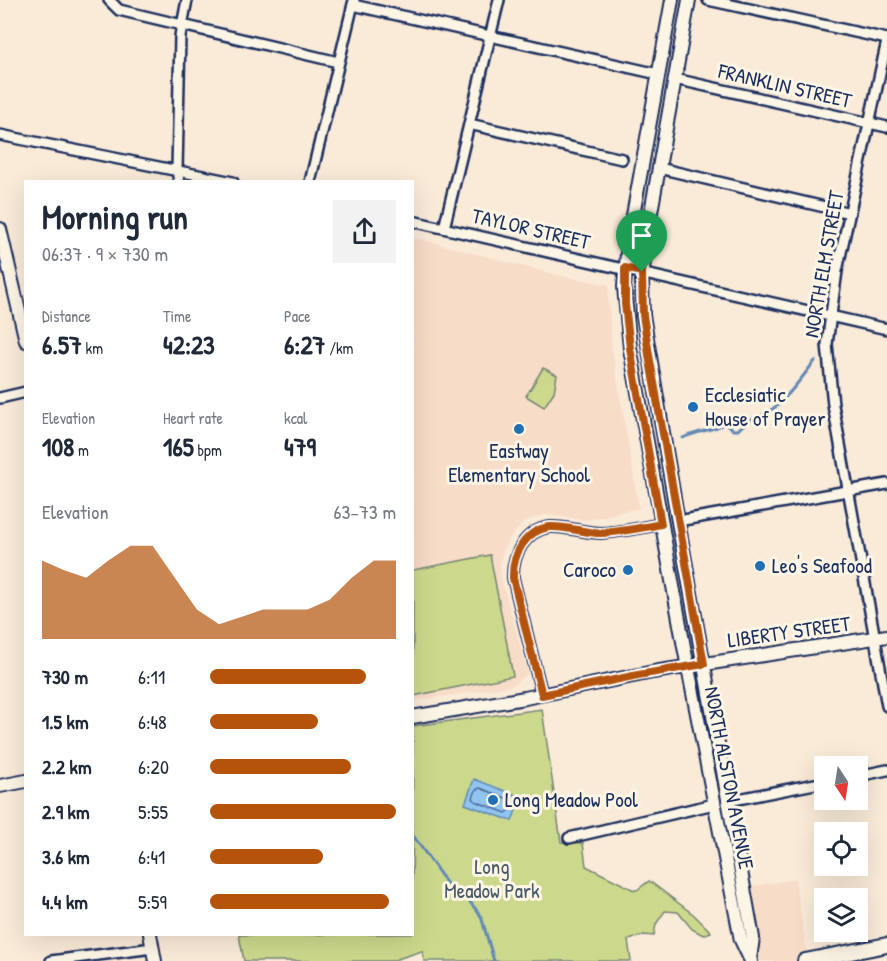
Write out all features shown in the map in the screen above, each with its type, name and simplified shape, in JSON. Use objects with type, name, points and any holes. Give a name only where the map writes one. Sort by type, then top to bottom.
[{"type":"main road","name":"NORTH ALSTON AVENUE","points":[[672,0],[632,214],[625,268],[625,304],[630,348],[661,524],[714,804],[741,940],[751,960]]},
{"type":"main road","name":"NORTH ALSTON AVENUE","points":[[689,0],[649,219],[642,272],[645,327],[753,938],[751,960]]},
{"type":"main road","points":[[0,230],[24,332]]},
{"type":"main road","name":"LIBERTY STREET","points":[[414,717],[542,695],[688,666],[881,638]]},
{"type":"main road","points":[[0,786],[24,781]]},
{"type":"main road","points":[[150,936],[155,961]]},
{"type":"main road","points":[[805,961],[887,945]]},
{"type":"street","points":[[109,0],[119,10],[338,62]]},
{"type":"street","points":[[179,180],[180,36],[187,0]]},
{"type":"street","points":[[444,228],[499,0]]},
{"type":"street","points":[[708,0],[887,40]]},
{"type":"street","points":[[310,180],[354,2],[658,74]]},
{"type":"street","name":"NORTH ELM STREET","points":[[887,40],[837,272],[827,353],[849,491],[881,638],[887,706]]},
{"type":"street","name":"FRANKLIN STREET","points":[[675,78],[887,127]]},
{"type":"street","points":[[469,124],[622,159]]},
{"type":"street","points":[[0,135],[224,180]]},
{"type":"street","points":[[659,168],[850,213]]},
{"type":"street","name":"TAYLOR STREET","points":[[414,221],[887,329]]},
{"type":"street","points":[[0,398],[24,392]]},
{"type":"street","points":[[678,521],[887,484]]},
{"type":"street","points":[[542,695],[513,578],[514,564],[520,546],[533,534],[551,527],[603,533],[661,524]]},
{"type":"street","points":[[868,774],[887,770]]},
{"type":"street","points":[[728,801],[814,784]]},
{"type":"street","points":[[569,838],[714,804]]},
{"type":"street","points":[[51,961],[153,948]]},
{"type":"shaded area","name":"Eastway Elementary School","points":[[414,238],[552,274],[609,285],[612,349],[639,508],[586,520],[545,515],[525,521],[513,534],[503,549],[500,564],[501,578],[528,674],[511,686],[414,701]]},
{"type":"shaded area","points":[[795,879],[808,961],[758,961],[743,888]]},
{"type":"green space","points":[[543,368],[557,375],[554,392],[544,407],[526,396]]},
{"type":"green space","points":[[490,555],[513,676],[414,696],[414,570]]},
{"type":"green space","name":"Long Meadow Park","points":[[542,709],[561,842],[583,843],[586,866],[634,890],[649,881],[693,914],[711,932],[703,935],[692,929],[678,912],[665,911],[656,924],[654,936],[644,935],[628,940],[631,961],[424,961],[422,951],[391,961],[244,961],[239,936],[414,936],[414,726]]},
{"type":"water","name":"Long Meadow Pool","points":[[474,779],[521,797],[512,821],[465,804]]},
{"type":"waterway","points":[[683,438],[724,424],[733,430],[738,430],[780,403],[815,361]]},
{"type":"waterway","points":[[414,837],[447,884],[466,897],[481,916],[494,961]]},
{"type":"place","name":"Ecclesiatic House of Prayer","points":[[693,407]]},
{"type":"place","name":"Eastway Elementary School","points":[[519,429]]},
{"type":"place","name":"Leo's Seafood","points":[[760,566]]},
{"type":"place","name":"Caroco","points":[[628,570]]},
{"type":"place","name":"Long Meadow Pool","points":[[493,800]]},
{"type":"route","points":[[625,268],[642,272],[643,315],[649,355],[704,664],[542,695],[513,578],[514,564],[520,546],[533,534],[551,527],[603,533],[661,524],[630,348],[625,304],[625,268]]}]
